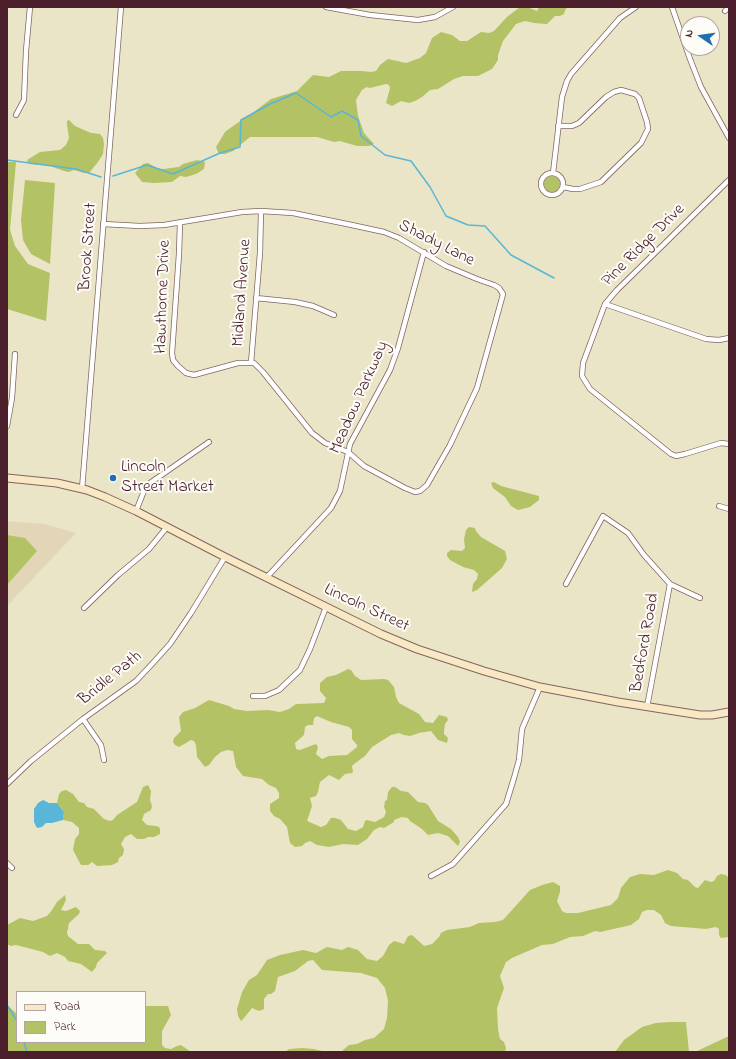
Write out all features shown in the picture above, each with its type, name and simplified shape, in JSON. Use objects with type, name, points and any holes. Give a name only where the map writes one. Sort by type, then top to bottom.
[{"type":"main road","name":"Lincoln Street","points":[[7,478],[57,482],[105,497],[136,511],[266,578],[381,634],[417,649],[540,687],[570,694],[700,715],[712,715],[729,712]]},
{"type":"street","points":[[16,115],[24,100],[30,7]]},
{"type":"street","name":"Brook Street","points":[[82,489],[121,7]]},
{"type":"street","points":[[326,7],[376,16],[418,20],[435,17],[453,7]]},
{"type":"street","points":[[553,173],[562,97],[564,88],[571,74],[620,18],[636,7]]},
{"type":"street","points":[[672,7],[701,87],[729,138]]},
{"type":"street","points":[[725,11],[729,7]]},
{"type":"street","points":[[558,126],[572,126],[579,123],[606,97],[614,92],[622,90],[635,94],[639,98],[648,129],[641,143],[601,182],[580,189],[563,187]]},
{"type":"street","points":[[553,173],[561,176],[563,180],[563,187],[560,192],[555,195],[550,195],[545,193],[542,189],[541,183],[543,178],[548,174],[553,173]]},
{"type":"street","name":"Pine Ridge Drive","points":[[729,180],[617,290],[605,304],[583,364],[582,376],[590,389],[671,454],[676,456],[721,443],[729,444]]},
{"type":"street","name":"Shady Lane","points":[[104,224],[140,226],[164,225],[242,212],[261,211],[293,214],[384,232],[399,238],[446,266],[494,285],[501,291],[502,294],[498,317],[478,388],[427,485],[420,491],[415,492],[405,488],[364,466],[348,452]]},
{"type":"street","name":"Midland Avenue","points":[[261,211],[260,253],[251,363],[254,363],[263,372],[312,433],[325,443],[348,452]]},
{"type":"street","name":"Hawthorne Drive","points":[[180,222],[172,353],[173,360],[186,373],[194,375],[238,363],[251,363]]},
{"type":"street","name":"Meadow Parkway","points":[[266,578],[331,508],[340,491],[350,444],[390,370],[398,348],[424,252]]},
{"type":"street","points":[[256,298],[295,302],[334,314]]},
{"type":"street","points":[[605,304],[706,339],[719,340],[729,338]]},
{"type":"street","points":[[7,426],[12,398],[15,354]]},
{"type":"street","points":[[136,511],[144,491],[150,483],[209,442]]},
{"type":"street","points":[[719,506],[729,509]]},
{"type":"street","points":[[566,584],[604,516],[628,533],[670,584],[700,598]]},
{"type":"street","points":[[84,608],[118,575],[148,549],[167,527]]},
{"type":"street","name":"Bridle Path","points":[[7,784],[31,761],[83,719],[136,681],[170,644],[225,557]]},
{"type":"street","name":"Bedford Road","points":[[647,707],[670,584]]},
{"type":"street","points":[[253,696],[265,696],[279,690],[300,670],[310,649],[326,607]]},
{"type":"street","points":[[431,876],[453,864],[506,804],[519,760],[522,729],[540,687]]},
{"type":"street","points":[[83,719],[101,746],[104,760]]},
{"type":"street","points":[[7,863],[12,868]]},
{"type":"shaded area","points":[[7,521],[44,524],[76,533],[7,606]]},
{"type":"green space","points":[[520,7],[527,7],[537,11],[539,7],[568,7],[564,14],[555,16],[547,24],[525,21],[516,24],[503,41],[498,55],[498,60],[492,69],[478,76],[463,76],[454,79],[438,89],[430,90],[415,101],[409,103],[401,101],[392,106],[386,103],[390,88],[389,85],[386,84],[370,88],[367,87],[362,90],[356,100],[358,116],[364,133],[374,144],[369,146],[357,146],[317,137],[250,137],[233,151],[225,154],[220,154],[218,152],[216,147],[225,132],[271,99],[297,91],[313,75],[329,77],[341,71],[376,71],[380,65],[388,59],[406,63],[420,58],[426,53],[432,38],[441,32],[452,35],[460,41],[467,41],[481,32],[489,33],[494,31],[507,17]]},
{"type":"green space","points":[[69,120],[75,126],[91,133],[100,134],[103,138],[103,154],[89,173],[74,170],[69,172],[50,166],[29,164],[27,160],[40,152],[60,150],[66,145],[69,138],[67,121]]},
{"type":"green space","points":[[197,160],[205,162],[204,169],[196,174],[186,177],[180,176],[172,182],[142,182],[135,173],[143,164],[148,163],[157,168],[163,169],[179,167],[183,164]]},
{"type":"green space","points":[[7,162],[16,162],[10,230],[15,246],[28,264],[50,273],[46,321],[7,309]]},
{"type":"green space","points":[[549,176],[555,176],[560,181],[558,190],[555,192],[549,192],[544,187],[544,181]]},
{"type":"green space","points":[[25,180],[55,183],[50,264],[31,254],[23,240],[21,220]]},
{"type":"green space","points":[[494,482],[501,486],[539,496],[539,500],[530,507],[518,510],[511,506],[505,497],[493,488],[491,483]]},
{"type":"green space","points":[[469,527],[475,528],[481,537],[505,551],[507,559],[502,568],[477,590],[472,592],[473,584],[477,579],[478,574],[474,570],[463,567],[450,560],[447,556],[447,553],[451,550],[462,551],[465,548],[464,539],[466,530]]},
{"type":"green space","points":[[7,535],[25,538],[37,551],[7,585]]},
{"type":"green space","points":[[348,669],[361,680],[388,680],[394,687],[399,703],[419,714],[425,722],[433,723],[439,715],[447,717],[448,720],[445,724],[444,734],[448,738],[447,743],[438,740],[431,731],[410,736],[399,733],[391,735],[372,747],[365,756],[354,764],[352,766],[352,773],[345,774],[339,780],[329,775],[320,782],[316,796],[310,798],[312,806],[307,821],[321,827],[326,825],[331,818],[335,818],[341,820],[348,829],[356,831],[363,827],[365,821],[367,820],[375,822],[384,817],[386,812],[384,807],[388,792],[392,787],[395,787],[401,791],[408,792],[418,802],[428,805],[438,821],[451,829],[458,837],[460,842],[458,846],[448,836],[438,833],[428,835],[408,818],[402,817],[394,820],[394,822],[384,828],[380,827],[374,830],[367,839],[358,845],[343,844],[329,847],[317,845],[310,841],[302,846],[295,847],[290,843],[287,827],[270,811],[270,804],[279,798],[279,793],[276,788],[269,785],[262,779],[243,776],[236,767],[233,751],[227,750],[221,752],[209,765],[205,767],[197,757],[196,745],[194,741],[191,740],[179,747],[173,742],[174,738],[181,731],[179,717],[183,712],[195,708],[209,700],[234,709],[247,711],[268,710],[280,712],[289,709],[296,704],[324,703],[326,698],[320,691],[320,683],[327,677],[336,675]],"holes":[[[317,716],[349,727],[352,730],[352,739],[357,747],[347,755],[329,756],[322,759],[316,754],[318,747],[316,744],[300,750],[296,749],[295,743],[304,735],[305,727],[308,725],[313,725],[314,718]]]},
{"type":"green space","points":[[148,785],[151,791],[150,800],[152,806],[151,810],[144,814],[142,820],[147,825],[159,827],[160,834],[144,839],[137,839],[131,834],[125,837],[121,844],[124,849],[123,855],[119,858],[118,862],[112,865],[97,866],[92,862],[88,865],[81,865],[73,850],[75,839],[79,834],[79,828],[72,822],[63,820],[64,812],[57,803],[59,794],[66,790],[73,794],[79,802],[84,803],[87,807],[94,809],[104,819],[110,821],[137,802],[143,787]]},
{"type":"green space","points":[[668,870],[677,873],[683,879],[688,880],[698,888],[705,880],[711,882],[714,881],[717,876],[721,874],[726,875],[729,878],[729,937],[721,938],[719,935],[719,929],[716,927],[706,929],[671,926],[665,923],[661,915],[654,910],[647,910],[642,912],[639,919],[631,925],[600,932],[595,931],[583,936],[570,937],[553,944],[542,945],[512,958],[506,962],[500,976],[504,988],[497,1008],[498,1029],[500,1039],[504,1042],[506,1048],[505,1052],[342,1052],[349,1045],[374,1038],[384,1029],[387,1018],[388,1001],[385,988],[377,978],[361,973],[322,970],[313,960],[308,961],[295,971],[278,977],[275,991],[268,994],[264,999],[264,1009],[259,1011],[252,1008],[241,1021],[238,1016],[237,1009],[242,992],[249,980],[257,975],[267,960],[280,955],[303,950],[316,953],[327,947],[342,950],[348,947],[358,950],[367,959],[377,961],[383,956],[389,945],[394,941],[404,944],[408,936],[412,935],[424,946],[432,944],[441,933],[447,930],[470,927],[479,923],[503,920],[530,890],[542,885],[553,882],[560,886],[557,901],[562,911],[566,913],[578,913],[611,905],[618,898],[621,888],[630,877],[640,874],[654,875]]},
{"type":"green space","points":[[65,895],[66,900],[61,910],[66,911],[76,907],[80,911],[79,914],[69,923],[67,933],[68,936],[78,944],[89,944],[95,950],[105,951],[107,953],[97,963],[92,972],[81,964],[68,961],[65,957],[57,953],[50,956],[43,952],[7,944],[7,925],[20,918],[33,921],[47,916],[57,902]]},
{"type":"green space","points":[[7,1005],[16,1013],[16,1043],[146,1043],[146,1006],[168,1006],[171,1015],[162,1031],[162,1045],[165,1048],[171,1049],[181,1045],[191,1052],[7,1052]]},
{"type":"green space","points":[[686,1022],[689,1052],[615,1052],[624,1040],[642,1027],[656,1023]]},
{"type":"green space","points":[[729,1036],[729,1052],[695,1052]]},
{"type":"green space","points":[[302,1048],[326,1052],[285,1052],[289,1049]]},
{"type":"water","points":[[43,800],[49,803],[57,803],[64,812],[63,820],[46,823],[42,827],[37,828],[34,822],[34,809],[38,803]]},
{"type":"waterway","points":[[113,176],[147,165],[173,174],[220,153],[240,147],[241,120],[270,104],[296,93],[331,117],[342,111],[358,120],[361,136],[385,155],[411,161],[430,187],[446,216],[468,225],[485,226],[511,255],[554,278]]},
{"type":"waterway","points":[[7,160],[76,169],[101,177]]},
{"type":"waterway","points":[[7,1005],[16,1019]]},
{"type":"waterway","points":[[24,1043],[27,1052]]},
{"type":"place","name":"Lincoln Street Market","points":[[113,478]]}]
